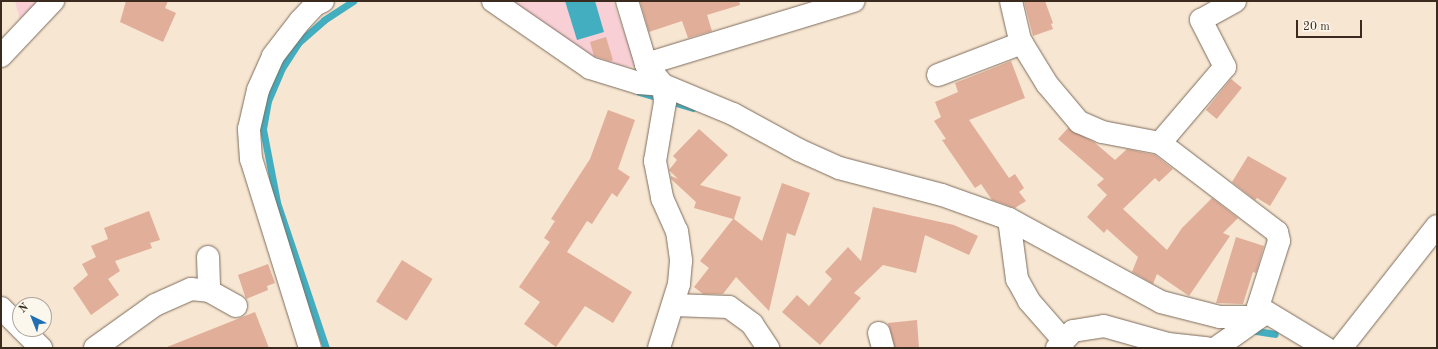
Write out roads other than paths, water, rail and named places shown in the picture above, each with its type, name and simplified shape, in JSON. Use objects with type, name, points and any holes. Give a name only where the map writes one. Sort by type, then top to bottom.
[{"type":"street","points":[[1,56],[53,1]]},
{"type":"street","points":[[493,1],[590,68],[733,114],[799,150],[839,168],[942,196],[1161,302],[1220,317],[1259,317],[1326,348]]},
{"type":"street","points":[[627,1],[646,64],[664,93],[655,161],[662,198],[677,231],[680,254],[680,284],[659,348]]},
{"type":"street","points":[[646,64],[854,1]]},
{"type":"street","points":[[1011,1],[1022,43],[1047,84],[1079,122],[1102,132],[1160,143],[1277,232],[1279,241],[1258,307],[1259,317]]},
{"type":"street","points":[[1160,143],[1225,67],[1201,20],[1235,1]]},
{"type":"street","points":[[310,348],[251,159],[250,129],[255,101],[265,71],[288,36],[316,2]]},
{"type":"street","points":[[938,75],[1022,43]]},
{"type":"street","points":[[1341,348],[1437,226]]},
{"type":"street","points":[[1010,228],[1017,278],[1028,301],[1061,344],[1073,331],[1104,326],[1162,345],[1207,348]]},
{"type":"street","points":[[208,257],[209,291]]},
{"type":"street","points":[[95,348],[155,305],[191,289],[209,291],[236,306]]},
{"type":"street","points":[[673,305],[729,307],[752,324],[768,348]]},
{"type":"street","points":[[1,308],[12,319]]},
{"type":"street","points":[[1222,343],[1259,317]]},
{"type":"street","points":[[30,337],[41,348]]},
{"type":"water","points":[[565,1],[595,1],[604,32],[577,40]]},
{"type":"waterway","points":[[326,348],[277,202],[263,129],[268,101],[282,68],[299,42],[324,20],[353,1]]},
{"type":"waterway","points":[[639,92],[693,108]]},
{"type":"waterway","points":[[1250,330],[1275,334]]}]
